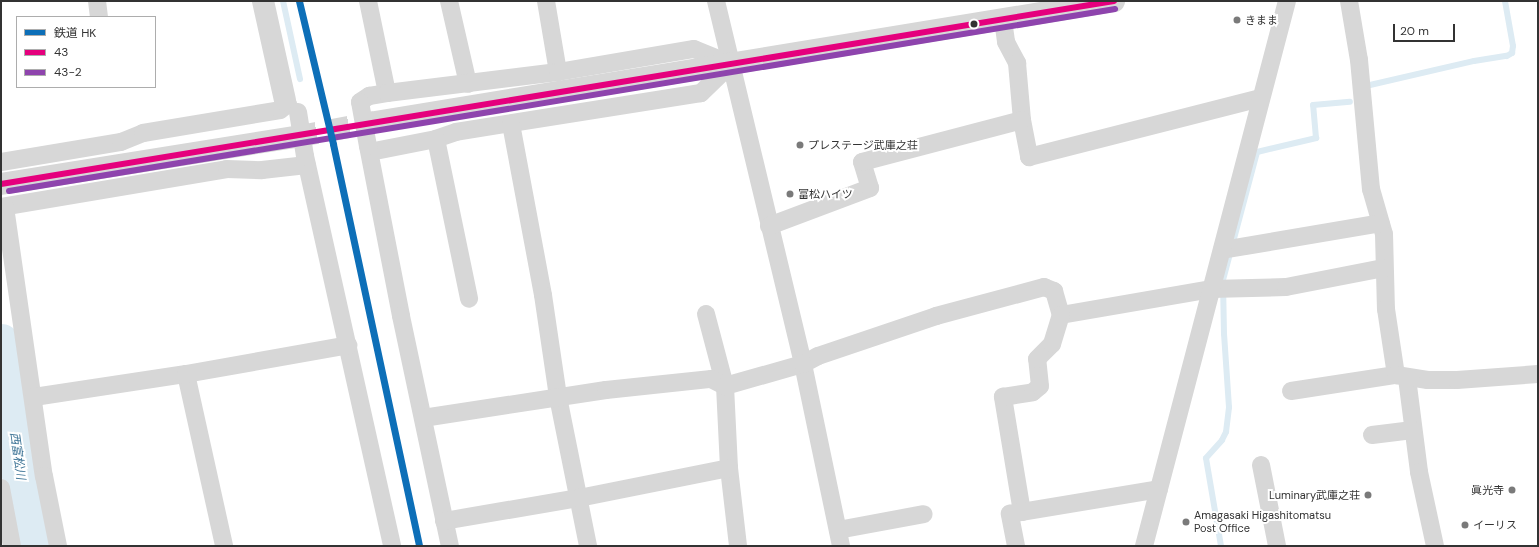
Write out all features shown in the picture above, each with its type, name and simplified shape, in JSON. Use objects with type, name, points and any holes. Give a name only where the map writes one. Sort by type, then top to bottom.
[{"type":"street","points":[[97,1],[99,16]]},
{"type":"street","points":[[263,1],[306,160],[392,546]]},
{"type":"street","points":[[368,1],[387,93]]},
{"type":"street","points":[[449,1],[468,84]]},
{"type":"street","points":[[546,1],[558,72]]},
{"type":"street","points":[[716,1],[803,364],[839,538],[924,514]]},
{"type":"street","points":[[375,122],[1003,20],[1069,5],[1114,1]]},
{"type":"street","points":[[1144,546],[1287,1]]},
{"type":"street","points":[[1349,1],[1359,60],[1371,188],[1384,234],[1386,309],[1413,430],[1419,472],[1434,546]]},
{"type":"street","points":[[1003,20],[1006,42],[1017,63],[1022,120],[1029,157],[1261,98]]},
{"type":"street","points":[[450,546],[360,102],[369,96],[387,93],[558,72],[694,49],[731,64]]},
{"type":"street","points":[[369,149],[436,139],[456,132],[702,93],[731,64]]},
{"type":"street","points":[[1,162],[121,142],[143,132],[280,110],[290,105]]},
{"type":"street","points":[[769,226],[870,188],[862,162],[1022,120]]},
{"type":"street","points":[[511,124],[542,295],[558,397],[588,546]]},
{"type":"street","points":[[1,184],[295,137]]},
{"type":"street","points":[[436,139],[469,299]]},
{"type":"street","points":[[58,546],[44,476],[34,397],[3,207],[226,169],[262,170],[306,160]]},
{"type":"street","points":[[1222,250],[1381,223]]},
{"type":"street","points":[[1061,315],[1211,289],[1286,287],[1384,268]]},
{"type":"street","points":[[423,418],[606,390],[712,380],[725,386],[803,364],[818,356],[936,316],[1044,287],[1054,291],[1061,315],[1052,344],[1037,359],[1040,386],[1033,392],[1003,397],[1022,512]]},
{"type":"street","points":[[706,314],[725,386],[729,468],[738,546]]},
{"type":"street","points":[[34,397],[186,374],[348,344]]},
{"type":"street","points":[[186,374],[224,546]]},
{"type":"street","points":[[1291,390],[1401,376],[1457,380],[1538,374]]},
{"type":"street","points":[[1372,435],[1413,430]]},
{"type":"street","points":[[1261,465],[1277,546]]},
{"type":"street","points":[[444,521],[579,498],[729,468]]},
{"type":"street","points":[[1,488],[12,546]]},
{"type":"street","points":[[1016,546],[1010,514],[1159,489]]},
{"type":"waterway","points":[[283,1],[300,79]]},
{"type":"waterway","points":[[1370,85],[1474,61],[1507,56],[1512,53],[1513,46],[1505,1]]},
{"type":"waterway","points":[[1221,546],[1206,458],[1222,440],[1226,432],[1229,407],[1224,334],[1223,280],[1257,152],[1316,138],[1313,105],[1350,102]]},
{"type":"waterway","name":"西富松川","points":[[1,342],[21,483],[33,546]]},
{"type":"tunnel","points":[[295,137],[375,122]]},
{"type":"rail line","name":"HK","points":[[299,1],[333,144],[419,546]]},
{"type":"transit line","name":"43","points":[[1,184],[1114,1]]},
{"type":"transit line","name":"43-2","points":[[9,191],[1115,9]]},
{"type":"place","name":"きまま","points":[[1237,20]]},
{"type":"place","name":"プレステージ武庫之荘","points":[[800,145]]},
{"type":"place","name":"富松ハイツ","points":[[790,194]]},
{"type":"place","name":"眞光寺","points":[[1512,490]]},
{"type":"place","name":"Luminary武庫之荘","points":[[1368,495]]},
{"type":"place","name":"Amagasaki Higashitomatsu Post Office","points":[[1186,522]]},
{"type":"place","name":"イーリス","points":[[1465,525]]}]
